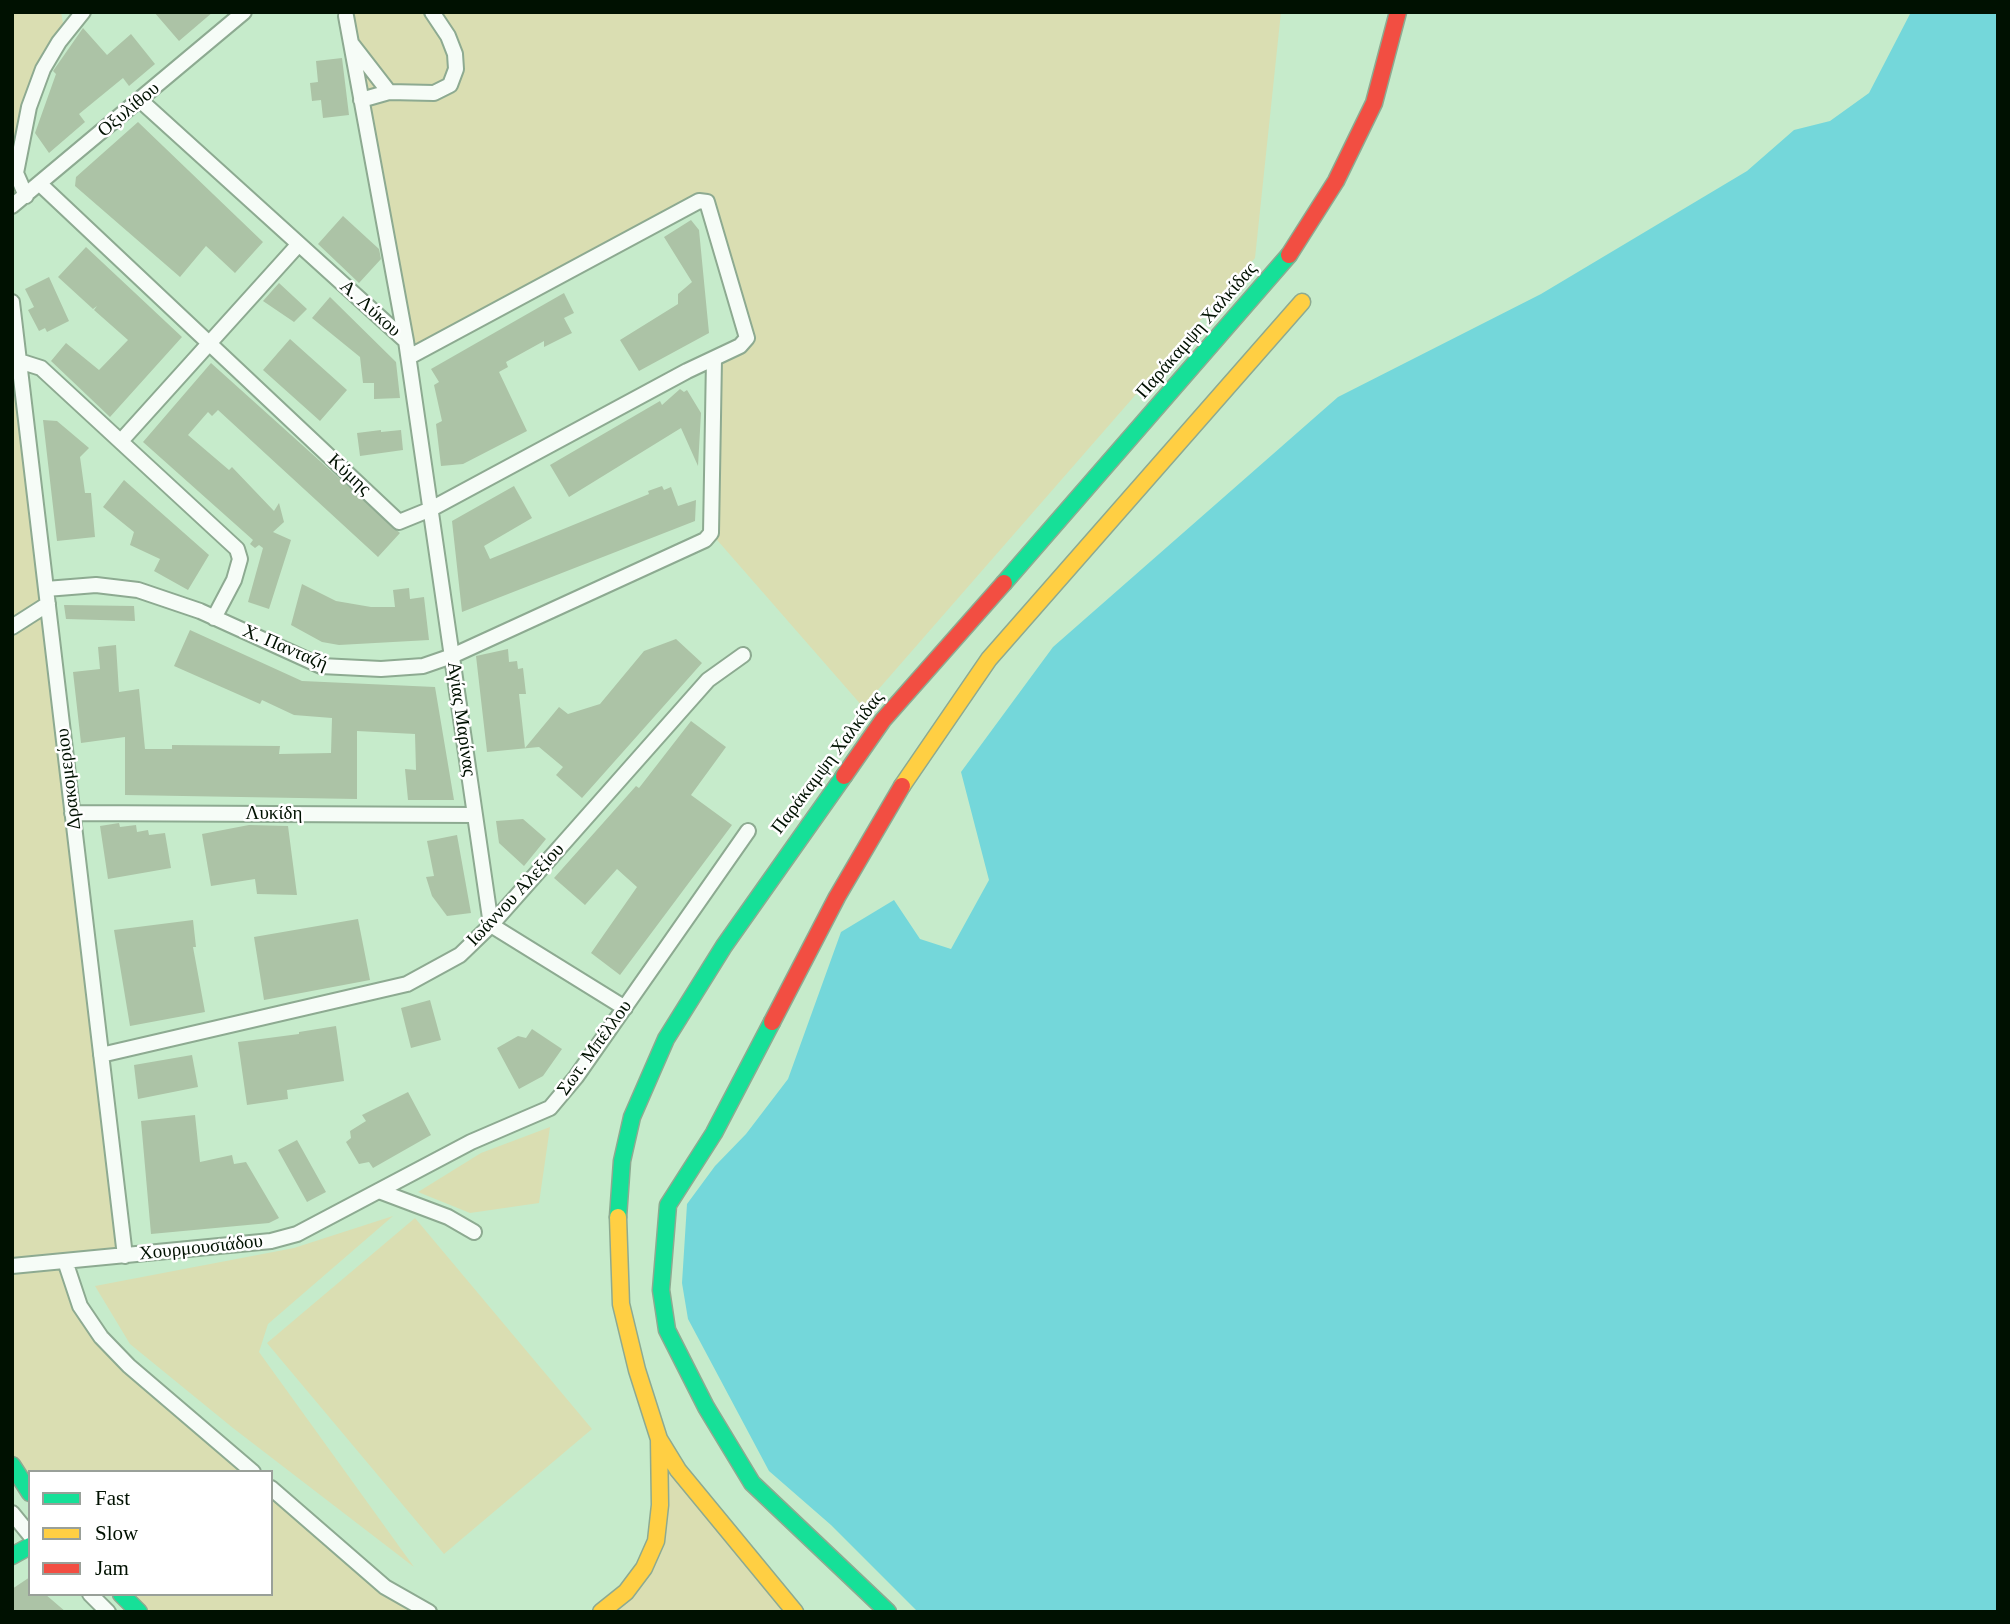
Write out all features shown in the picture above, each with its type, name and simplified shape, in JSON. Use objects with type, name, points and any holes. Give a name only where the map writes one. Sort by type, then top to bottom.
[{"type":"main road","name":"Παράκαμψη Χαλκίδας","points":[[794,1612],[695,1495],[659,1439],[636,1370],[621,1304],[617,1201],[622,1161],[632,1117],[666,1039],[724,946],[883,720],[1260,291],[1294,248],[1329,192],[1366,121],[1382,79],[1398,12]]},
{"type":"main road","points":[[888,1612],[752,1483],[706,1407],[667,1331],[661,1290],[668,1205],[714,1133],[837,897],[919,758],[989,659],[1302,302]]},
{"type":"main road","points":[[601,1612],[626,1592],[644,1568],[656,1541],[660,1505],[659,1439]]},
{"type":"main road","points":[[12,1465],[28,1490]]},
{"type":"main road","points":[[12,1556],[28,1547]]},
{"type":"main road","points":[[123,1596],[139,1612]]},
{"type":"street","points":[[26,195],[16,173],[29,107],[58,42],[83,12]]},
{"type":"street","name":"Οξυλίθου","points":[[12,206],[141,101],[242,13]]},
{"type":"street","points":[[361,100],[389,92],[435,93],[450,85],[456,69],[455,54],[448,36],[433,13]]},
{"type":"street","points":[[346,16],[406,341]]},
{"type":"street","points":[[351,43],[389,92]]},
{"type":"street","name":"Α. Λύκου","points":[[141,101],[406,341],[409,357],[699,201]]},
{"type":"street","name":"Κύμης","points":[[40,184],[399,522],[431,509],[687,370],[740,346],[747,338],[707,202],[699,201]]},
{"type":"street","points":[[121,441],[298,245]]},
{"type":"street","name":"Δρακομερίου","points":[[12,302],[125,1256]]},
{"type":"street","name":"Αγίας Μαρίνας","points":[[409,357],[491,925]]},
{"type":"street","name":"Χ. Πανταζή","points":[[47,597],[116,586],[214,618],[321,666],[381,669],[423,666],[452,656],[696,544],[711,533],[714,359]]},
{"type":"street","points":[[19,361],[41,368],[237,549],[240,559],[234,580],[214,618]]},
{"type":"street","points":[[12,627],[47,597]]},
{"type":"street","name":"Ιωάννου Αλεξίου","points":[[101,1055],[407,984],[460,955],[491,925],[708,680],[743,655]]},
{"type":"street","name":"Λυκίδη","points":[[72,813],[475,815]]},
{"type":"street","name":"Σωτ. Μπέλλου","points":[[379,1191],[471,1142],[550,1108],[576,1077],[748,831]]},
{"type":"street","points":[[491,925],[625,1008]]},
{"type":"street","points":[[379,1191],[449,1216],[474,1232]]},
{"type":"street","name":"Χουρμουσιάδου","points":[[12,1266],[271,1241],[313,1228],[379,1191]]},
{"type":"street","points":[[65,1261],[80,1306],[101,1337],[129,1366],[251,1470]]},
{"type":"street","points":[[273,1490],[385,1587],[430,1611]]},
{"type":"street","points":[[12,1513],[28,1533]]},
{"type":"street","points":[[92,1596],[108,1612]]},
{"type":"green space","points":[[12,12],[61,12],[65,34],[53,53],[17,172],[26,196],[12,206]]},
{"type":"green space","points":[[346,12],[1281,12],[1255,258],[863,707],[711,533],[714,359],[747,337],[707,202],[409,357]]},
{"type":"green space","points":[[12,302],[125,1256],[65,1261],[85,1316],[251,1470],[28,1470],[28,1490],[12,1465]]},
{"type":"green space","points":[[550,1127],[539,1203],[470,1213],[418,1192],[481,1153]]},
{"type":"green space","points":[[393,1216],[268,1324],[259,1352],[414,1567],[233,1428],[130,1344],[95,1286],[294,1248]]},
{"type":"green space","points":[[415,1218],[592,1429],[444,1554],[267,1343]]},
{"type":"green space","points":[[678,1470],[795,1612],[601,1612],[644,1568],[658,1477]]},
{"type":"green space","points":[[273,1490],[385,1586],[429,1612],[139,1612],[123,1596],[273,1596]]},
{"type":"water","points":[[1911,12],[1998,12],[1998,1612],[918,1612],[831,1525],[769,1471],[688,1319],[682,1283],[687,1204],[715,1166],[746,1134],[788,1079],[841,932],[894,900],[920,939],[951,949],[989,880],[961,772],[1053,647],[1338,397],[1541,294],[1747,171],[1794,130],[1830,121],[1869,93]]},
{"type":"building","points":[[154,12],[213,12],[179,41]]},
{"type":"building","points":[[83,28],[107,55],[131,34],[155,64],[129,86],[123,78],[79,114],[85,122],[49,153],[35,133],[56,74],[53,71]]},
{"type":"building","points":[[342,58],[349,115],[323,118],[321,100],[312,101],[310,83],[318,82],[316,61]]},
{"type":"building","points":[[138,122],[263,242],[235,273],[206,246],[180,277],[75,186],[76,177]]},
{"type":"building","points":[[343,216],[379,249],[381,259],[359,283],[318,244]]},
{"type":"building","points":[[691,220],[699,230],[709,333],[639,371],[620,340],[678,304],[678,294],[692,282],[664,237]]},
{"type":"building","points":[[86,247],[182,337],[110,417],[51,361],[66,343],[99,370],[128,340],[94,310],[97,306],[93,309],[58,277]]},
{"type":"building","points":[[49,277],[69,321],[47,332],[45,328],[39,331],[28,310],[34,307],[25,289]]},
{"type":"building","points":[[279,283],[307,309],[294,322],[263,301]]},
{"type":"building","points":[[564,293],[574,313],[564,318],[572,333],[544,347],[544,341],[506,362],[508,367],[499,372],[527,431],[463,464],[441,466],[436,424],[442,421],[434,385],[439,382],[431,369]]},
{"type":"building","points":[[330,297],[396,362],[400,398],[374,399],[374,383],[363,383],[360,357],[312,318]]},
{"type":"building","points":[[290,339],[347,390],[320,421],[263,370]]},
{"type":"building","points":[[211,363],[400,533],[378,557],[218,410],[212,416],[208,412],[188,435],[229,470],[232,467],[274,511],[279,503],[284,522],[273,532],[291,540],[269,609],[248,602],[263,548],[259,545],[255,548],[250,544],[253,540],[143,442]]},
{"type":"building","points":[[680,389],[684,392],[687,390],[701,413],[698,466],[681,428],[569,497],[550,465],[660,401],[662,405]]},
{"type":"building","points":[[43,420],[57,421],[89,448],[80,457],[85,493],[91,493],[95,537],[57,541]]},
{"type":"building","points":[[401,430],[403,450],[360,456],[357,433]]},
{"type":"building","points":[[124,480],[209,555],[188,590],[154,571],[160,559],[130,545],[134,532],[103,507]]},
{"type":"building","points":[[514,486],[532,518],[484,546],[490,559],[649,494],[648,491],[662,486],[664,490],[671,487],[678,506],[696,500],[695,521],[462,612],[452,521]]},
{"type":"building","points":[[302,584],[336,601],[371,607],[395,607],[393,590],[409,588],[410,599],[424,597],[429,640],[339,645],[322,642],[291,625]]},
{"type":"building","points":[[64,605],[134,606],[135,621],[66,619]]},
{"type":"building","points":[[190,630],[302,681],[435,687],[454,800],[408,800],[405,769],[416,770],[415,734],[357,731],[357,799],[125,795],[125,737],[81,743],[73,672],[100,669],[98,647],[116,645],[119,692],[139,689],[145,749],[172,749],[172,745],[280,746],[279,754],[331,753],[332,718],[294,715],[262,700],[260,704],[174,666]]},
{"type":"building","points":[[676,639],[702,663],[582,798],[556,775],[563,767],[539,747],[487,752],[476,656],[508,649],[509,662],[517,661],[518,669],[523,668],[526,694],[519,694],[525,748],[559,707],[568,714],[600,704],[644,651]]},
{"type":"building","points":[[691,721],[726,747],[691,795],[732,825],[620,975],[591,953],[637,887],[617,869],[585,905],[554,878],[636,786],[639,788]]},
{"type":"building","points":[[523,819],[546,839],[524,866],[499,843],[496,821]]},
{"type":"building","points":[[119,823],[120,827],[136,825],[137,832],[148,830],[149,835],[165,833],[171,868],[108,879],[100,826]]},
{"type":"building","points":[[249,825],[288,826],[297,895],[257,894],[255,879],[211,886],[202,834]]},
{"type":"building","points":[[457,835],[471,913],[447,916],[432,896],[426,877],[434,876],[427,841]]},
{"type":"building","points":[[358,919],[370,980],[264,1000],[254,937]]},
{"type":"building","points":[[193,920],[196,947],[193,947],[205,1012],[130,1026],[114,930]]},
{"type":"building","points":[[430,1000],[441,1040],[411,1048],[401,1008]]},
{"type":"building","points":[[336,1026],[344,1081],[287,1090],[288,1099],[247,1105],[238,1042]]},
{"type":"building","points":[[532,1029],[562,1049],[543,1076],[519,1089],[497,1048],[518,1036],[526,1038]]},
{"type":"building","points":[[192,1055],[198,1087],[138,1099],[134,1065]]},
{"type":"building","points":[[408,1092],[431,1135],[373,1168],[369,1162],[359,1164],[346,1142],[351,1138],[350,1131],[366,1121],[362,1115]]},
{"type":"building","points":[[195,1115],[200,1162],[232,1155],[234,1164],[246,1162],[279,1218],[269,1223],[151,1234],[141,1121]]},
{"type":"building","points":[[297,1140],[326,1192],[307,1202],[278,1150]]},
{"type":"building","points":[[28,1578],[28,1596],[47,1596],[66,1612],[12,1612],[12,1589]]},
{"type":"traffic: fast","points":[[1004,583],[1289,255]]},
{"type":"traffic: fast","points":[[618,1217],[622,1161],[632,1117],[666,1039],[724,946],[844,776]]},
{"type":"traffic: fast","points":[[772,1022],[714,1133],[668,1205],[661,1290],[667,1330],[706,1407],[752,1483],[888,1612]]},
{"type":"traffic: fast","points":[[12,1465],[28,1490]]},
{"type":"traffic: fast","points":[[12,1556],[28,1547]]},
{"type":"traffic: fast","points":[[123,1596],[139,1612]]},
{"type":"traffic: slow","points":[[902,786],[989,659],[1302,302]]},
{"type":"traffic: slow","points":[[618,1217],[621,1304],[637,1370],[659,1439],[678,1470],[795,1612]]},
{"type":"traffic: slow","points":[[601,1612],[626,1592],[644,1568],[656,1541],[660,1505],[659,1439]]},
{"type":"traffic: jam","points":[[1289,255],[1336,181],[1374,103],[1398,12]]},
{"type":"traffic: jam","points":[[844,776],[883,720],[1004,583]]},
{"type":"traffic: jam","points":[[772,1022],[837,897],[902,786]]}]
